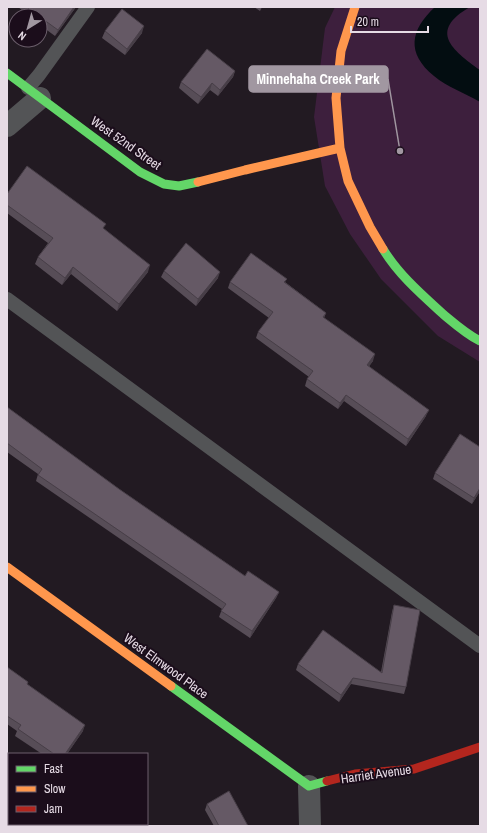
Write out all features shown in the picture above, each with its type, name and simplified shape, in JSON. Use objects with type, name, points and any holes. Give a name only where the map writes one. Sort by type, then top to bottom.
[{"type":"street","points":[[355,7],[341,51],[336,98],[340,148],[348,181],[370,227],[391,262],[419,293],[467,334],[480,341]]},
{"type":"street","name":"West 52nd Street","points":[[7,73],[140,172],[164,184],[179,186],[211,180],[245,170],[340,148]]},
{"type":"street","points":[[7,126],[34,93]]},
{"type":"street","name":"West Elmwood Place","points":[[7,567],[309,786]]},
{"type":"street","name":"Harriet Avenue","points":[[309,786],[355,774],[414,769],[480,747]]},
{"type":"street","points":[[309,786],[310,826]]},
{"type":"lane","points":[[34,93],[39,75],[88,7]]},
{"type":"lane","points":[[7,299],[480,646]]},
{"type":"shaded area","points":[[335,7],[480,7],[480,362],[438,336],[381,279],[350,234],[325,186],[314,117],[325,28]]},
{"type":"shaded area","points":[[435,7],[470,7],[457,16],[450,24],[447,32],[453,48],[480,70],[480,102],[439,80],[419,59],[415,50],[416,33],[420,24]]},
{"type":"building","points":[[74,7],[58,30],[48,23],[48,8],[29,8]]},
{"type":"building","points":[[122,9],[144,26],[127,49],[105,31]]},
{"type":"building","points":[[207,49],[235,71],[220,90],[212,83],[201,97],[181,82]]},
{"type":"building","points":[[27,166],[106,224],[103,228],[150,265],[119,304],[73,267],[65,278],[38,257],[53,238],[7,205],[7,194]]},
{"type":"building","points":[[186,243],[220,272],[198,299],[164,271]]},
{"type":"building","points":[[251,253],[287,279],[284,282],[326,313],[323,317],[375,354],[367,365],[429,410],[408,439],[346,395],[340,403],[307,379],[313,371],[258,332],[273,312],[230,282]]},
{"type":"building","points":[[7,407],[119,489],[245,576],[248,571],[279,592],[252,631],[221,611],[226,604],[38,475],[42,469],[7,443]]},
{"type":"building","points":[[460,434],[480,447],[480,488],[474,498],[435,473]]},
{"type":"building","points":[[394,605],[420,610],[406,687],[353,678],[341,695],[298,664],[323,630],[382,673]]},
{"type":"building","points":[[7,667],[28,682],[27,684],[85,725],[66,753],[53,753],[18,729],[21,725],[7,716]]},
{"type":"building","points":[[229,791],[248,826],[219,826],[207,804]]},
{"type":"traffic: fast","points":[[7,73],[140,172],[164,184],[179,186],[198,182]]},
{"type":"traffic: fast","points":[[383,249],[396,267],[418,291],[456,325],[480,341]]},
{"type":"traffic: fast","points":[[171,686],[309,786],[327,781]]},
{"type":"traffic: slow","points":[[355,7],[341,51],[336,98],[340,148],[348,181],[370,227],[383,249]]},
{"type":"traffic: slow","points":[[198,182],[340,148]]},
{"type":"traffic: slow","points":[[7,567],[171,686]]},
{"type":"traffic: jam","points":[[327,781],[355,774],[414,769],[480,747]]},
{"type":"place","name":"Minnehaha Creek Park","points":[[400,151]]}]
